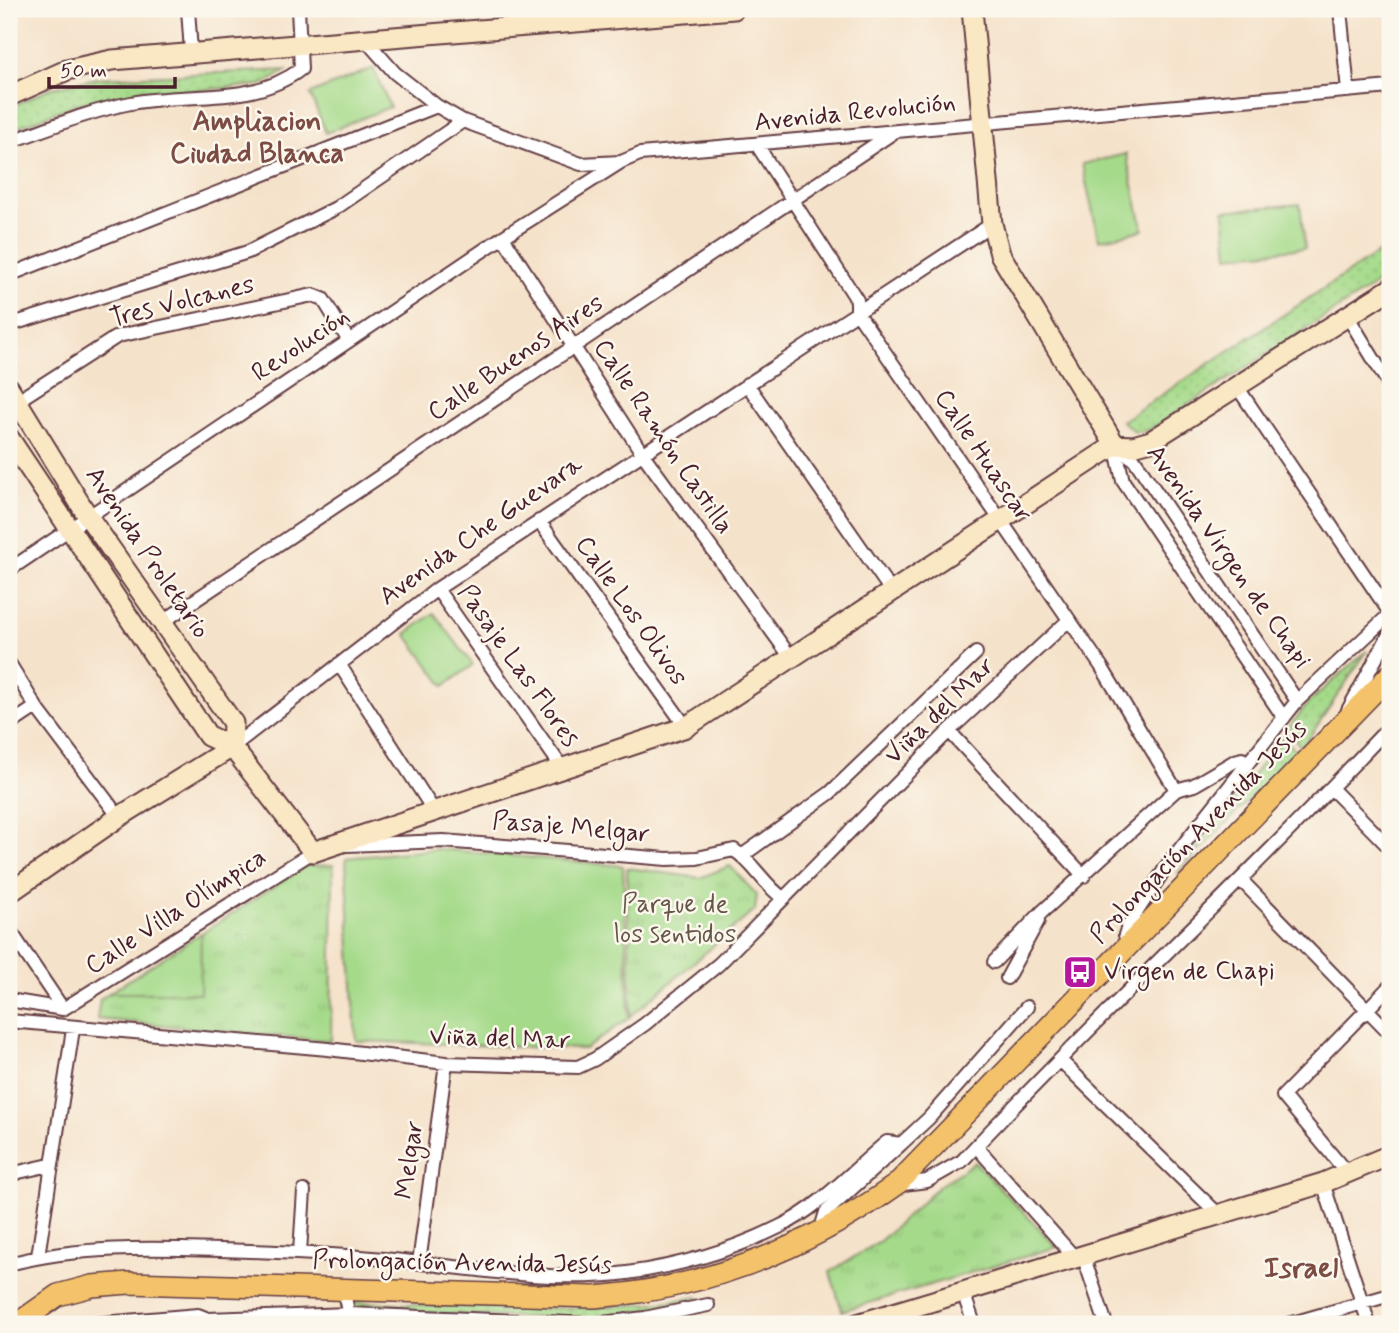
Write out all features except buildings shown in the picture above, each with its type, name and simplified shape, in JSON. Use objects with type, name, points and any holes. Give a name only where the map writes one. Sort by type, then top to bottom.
[{"type":"main road","name":"Prolongación Avenida Jesús","points":[[17,1324],[58,1295],[92,1286],[130,1283],[562,1297],[627,1284],[730,1272],[820,1234],[896,1185],[1128,944],[1320,751],[1390,675]]},
{"type":"street","points":[[188,9],[191,52]]},
{"type":"street","points":[[9,142],[96,111],[134,102],[260,91],[283,83],[301,69],[298,9]]},
{"type":"street","points":[[9,96],[67,70],[113,60],[627,14],[734,9]]},
{"type":"street","name":"Avenida Virgen de Chapi","points":[[972,9],[992,224],[1000,254],[1115,445],[1123,481],[1284,718]]},
{"type":"street","points":[[1340,9],[1348,91]]},
{"type":"street","name":"Avenida Revolución","points":[[364,37],[395,73],[438,106],[463,121],[581,164],[621,162],[640,154],[1390,87]]},
{"type":"street","points":[[9,275],[438,106]]},
{"type":"street","points":[[9,325],[248,252],[336,208],[463,121]]},
{"type":"street","name":"Calle Buenos Aires","points":[[161,623],[897,131]]},
{"type":"street","name":"Calle Huascar","points":[[757,145],[856,300],[857,312],[1069,620],[1176,790]]},
{"type":"street","name":"Revolución","points":[[9,570],[503,237],[621,162]]},
{"type":"street","name":"Avenida Che Guevara","points":[[9,894],[119,817],[232,747],[437,589],[992,224]]},
{"type":"street","name":"Calle Ramón Castilla","points":[[503,237],[642,453],[792,659]]},
{"type":"street","name":"Avenida Virgen de Chapi","points":[[1115,445],[1133,446],[1151,441],[1390,289]]},
{"type":"street","name":"Tres Volcanes","points":[[13,394],[118,336],[313,295],[323,299],[349,341]]},
{"type":"street","points":[[1348,317],[1390,386]]},
{"type":"street","points":[[747,384],[892,592]]},
{"type":"street","points":[[1128,944],[1125,934],[1129,924],[1167,864],[1297,701],[1390,613],[1238,387]]},
{"type":"street","name":"Avenida Proletario","points":[[13,394],[87,515],[233,723],[232,747]]},
{"type":"street","name":"Avenida Proletario","points":[[9,438],[67,530],[208,736],[232,747],[313,852]]},
{"type":"street","points":[[313,852],[686,727],[1115,445]]},
{"type":"street","name":"Avenida Virgen de Chapi","points":[[1115,445],[1133,459],[1297,701]]},
{"type":"street","name":"Calle Los Olivos","points":[[539,521],[686,727]]},
{"type":"street","name":"Pasaje Las Flores","points":[[437,589],[563,769]]},
{"type":"street","name":"Viña del Mar","points":[[9,1021],[73,1029],[328,1049],[446,1063],[569,1068],[595,1059],[645,1024],[719,964],[949,731],[1069,620]]},
{"type":"street","points":[[1343,723],[1355,694],[1390,633]]},
{"type":"street","points":[[783,898],[771,890],[743,856],[830,793],[976,653]]},
{"type":"street","points":[[9,663],[36,707],[119,817]]},
{"type":"street","points":[[339,664],[434,811]]},
{"type":"street","points":[[9,725],[36,707]]},
{"type":"street","points":[[896,1185],[927,1181],[962,1161],[1332,789],[1390,726]]},
{"type":"street","points":[[949,731],[1084,876]]},
{"type":"street","points":[[994,962],[1042,912],[1176,790],[1194,785],[1235,761],[1242,759],[1248,762]]},
{"type":"street","points":[[1332,789],[1390,848]]},
{"type":"street","name":"Pasaje Melgar","points":[[334,844],[364,846],[443,841],[667,859],[697,858],[734,850],[743,856]]},
{"type":"street","name":"Calle Villa Olímpica","points":[[63,1009],[313,852]]},
{"type":"street","points":[[1241,880],[1390,1033]]},
{"type":"street","points":[[1007,978],[1042,912]]},
{"type":"street","points":[[9,929],[63,1009]]},
{"type":"street","points":[[1347,1173],[1283,1096],[1390,986]]},
{"type":"street","points":[[9,1000],[63,1009]]},
{"type":"street","points":[[820,1234],[826,1212],[929,1118],[1027,1007]]},
{"type":"street","points":[[38,1256],[73,1029]]},
{"type":"street","points":[[1060,1060],[1218,1214]]},
{"type":"street","name":"Melgar","points":[[419,1263],[446,1063]]},
{"type":"street","points":[[9,1264],[38,1256],[160,1248],[300,1252],[627,1284],[719,1252],[780,1227],[825,1194],[887,1142],[901,1144]]},
{"type":"street","points":[[976,1146],[1079,1257],[1106,1324]]},
{"type":"street","points":[[857,1324],[1323,1183],[1390,1155]]},
{"type":"street","points":[[9,1177],[19,1172],[50,1166]]},
{"type":"street","points":[[1323,1183],[1369,1324]]},
{"type":"street","points":[[300,1252],[303,1191]]},
{"type":"street","points":[[719,1252],[730,1272]]},
{"type":"street","points":[[498,1295],[501,1272]]},
{"type":"street","points":[[343,1289],[350,1319]]},
{"type":"street","points":[[964,1292],[974,1324]]},
{"type":"street","points":[[1289,1324],[1390,1295]]},
{"type":"street","points":[[92,1324],[198,1315],[209,1321],[350,1319],[594,1324],[645,1318],[708,1305]]},
{"type":"green space","points":[[373,68],[390,107],[326,133],[310,94]]},
{"type":"green space","points":[[288,70],[262,85],[126,96],[76,104],[9,131],[9,108],[48,89],[97,78]]},
{"type":"green space","points":[[1126,154],[1143,230],[1099,240],[1082,164]]},
{"type":"green space","points":[[1300,204],[1305,248],[1228,256],[1224,211]]},
{"type":"green space","points":[[1390,245],[1390,275],[1149,430],[1135,432],[1122,421]]},
{"type":"green space","points":[[434,613],[473,665],[444,686],[406,634]]},
{"type":"green space","points":[[1367,651],[1301,747],[1287,730],[1309,702]]},
{"type":"green space","points":[[1283,736],[1296,751],[1177,874]]},
{"type":"green space","points":[[438,849],[623,866],[629,1018],[585,1049],[356,1041],[346,858]]},
{"type":"green space","points":[[333,865],[331,1041],[97,1019],[100,999],[109,993],[306,866]]},
{"type":"green space","name":"Parque de los sentidos","points":[[730,866],[757,895],[755,910],[631,1016],[627,868],[700,878]]},
{"type":"green space","points":[[201,933],[200,993],[109,993]]},
{"type":"green space","points":[[975,1162],[1057,1247],[842,1311],[830,1272],[880,1241],[939,1186]]},
{"type":"green space","points":[[698,1297],[701,1302],[598,1319],[480,1316],[355,1308],[355,1302],[570,1308],[656,1303]]},
{"type":"place","name":"Virgen de Chapi","points":[[1080,972]]},
{"type":"district","name":"Ampliacion Ciudad Blanca","points":[[257,138]]},
{"type":"district","name":"Israel","points":[[1301,1268]]}]
